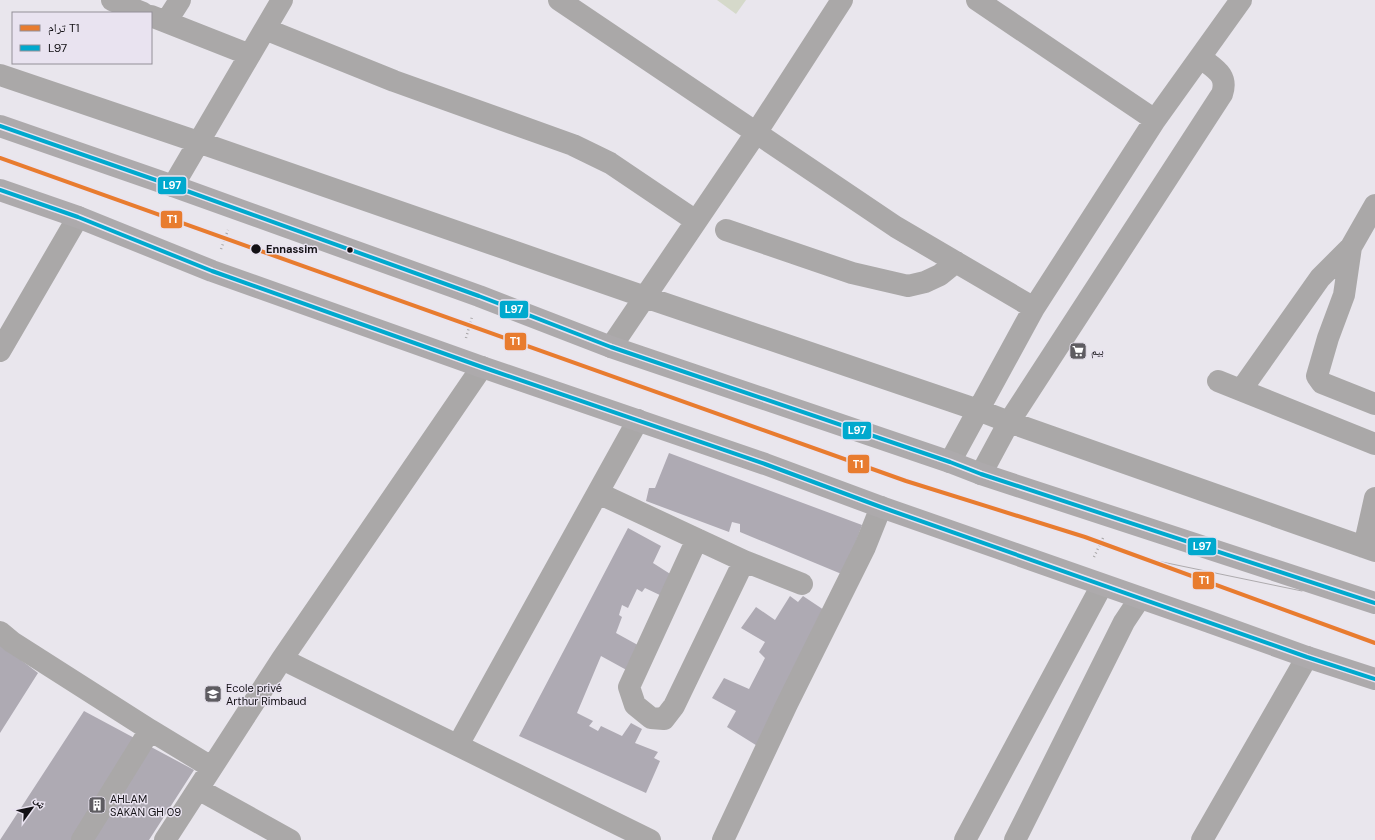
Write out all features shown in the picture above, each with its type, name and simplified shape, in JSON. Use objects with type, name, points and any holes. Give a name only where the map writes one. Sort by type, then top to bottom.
[{"type":"main road","points":[[0,126],[173,186],[479,296],[611,347],[950,462],[981,474],[1375,603]]},
{"type":"main road","points":[[0,190],[78,218],[212,271],[482,367],[765,464],[1306,657],[1375,679]]},
{"type":"street","points":[[112,0],[141,12]]},
{"type":"street","points":[[180,0],[159,19],[250,55]]},
{"type":"street","points":[[173,186],[282,0]]},
{"type":"street","points":[[559,0],[896,226],[1034,308]]},
{"type":"street","points":[[611,347],[756,132],[842,0]]},
{"type":"street","points":[[977,0],[1155,120]]},
{"type":"street","points":[[950,462],[1034,308],[1155,120],[1241,0]]},
{"type":"street","points":[[265,29],[394,81],[573,145],[610,163],[696,220]]},
{"type":"street","points":[[981,474],[1009,422],[1222,94],[1225,86],[1221,74],[1200,57]]},
{"type":"street","points":[[0,75],[644,297],[978,410],[1369,549],[1375,498]]},
{"type":"street","points":[[1241,390],[1320,278],[1351,247],[1375,205]]},
{"type":"street","points":[[0,351],[78,218]]},
{"type":"street","points":[[726,230],[852,272],[908,286],[924,282],[940,275],[956,262]]},
{"type":"street","points":[[1351,247],[1344,295],[1328,338],[1318,376],[1322,383],[1375,404]]},
{"type":"street","points":[[165,840],[282,659],[482,367]]},
{"type":"street","points":[[1218,381],[1375,444]]},
{"type":"street","points":[[458,745],[638,420]]},
{"type":"street","points":[[598,493],[744,561],[802,584]]},
{"type":"street","points":[[723,840],[786,704],[865,547],[882,507]]},
{"type":"street","points":[[697,539],[629,687],[635,705],[651,718],[664,719],[674,706],[744,561]]},
{"type":"street","points":[[965,840],[1093,582]]},
{"type":"street","points":[[1015,840],[1124,622],[1140,598]]},
{"type":"street","points":[[0,632],[12,642],[211,768]]},
{"type":"street","points":[[1202,840],[1306,657]]},
{"type":"street","points":[[282,659],[458,745],[615,833],[650,840]]},
{"type":"street","points":[[82,840],[150,730]]},
{"type":"street","points":[[198,788],[290,840]]},
{"type":"path","points":[[212,271],[237,209]]},
{"type":"path","points":[[460,359],[479,296]]},
{"type":"path","points":[[1093,582],[1113,518]]},
{"type":"shaded area","points":[[717,0],[746,0],[736,14]]},
{"type":"building","points":[[669,453],[862,525],[844,575],[740,532],[740,524],[732,522],[729,532],[646,501],[649,488],[655,488]]},
{"type":"building","points":[[628,528],[661,546],[653,563],[675,577],[664,597],[645,588],[642,592],[637,589],[628,608],[622,605],[619,615],[622,617],[616,633],[645,649],[632,673],[601,656],[577,713],[593,721],[589,726],[598,731],[601,726],[622,736],[631,723],[642,729],[635,743],[658,752],[654,758],[660,761],[646,793],[519,736]]},
{"type":"building","points":[[790,596],[798,602],[803,596],[824,610],[759,747],[727,727],[736,711],[712,698],[724,678],[749,689],[765,658],[759,652],[765,642],[741,628],[756,607],[775,620]]},
{"type":"building","points":[[0,644],[38,673],[0,733]]},
{"type":"building","name":"AHLAM SAKAN GH 09","points":[[84,711],[194,770],[149,840],[0,840]]},
{"type":"tram line","name":"T1","points":[[0,158],[906,481],[1085,537],[1375,643]]},
{"type":"tram line","points":[[1138,557],[1302,591]]},
{"type":"transit line","name":"L97","points":[[0,126],[173,186],[479,296],[611,347],[950,462],[981,474],[1375,603]]},
{"type":"transit line","name":"L97","points":[[0,190],[78,217],[212,271],[482,367],[765,464],[881,507],[1307,657],[1375,679]]},
{"type":"place","name":"Ennassim","points":[[256,249]]},
{"type":"place","name":"بيم","points":[[1078,351]]},
{"type":"place","name":"Ecole privé Arthur Rimbaud","points":[[213,694]]},
{"type":"place","name":"AHLAM SAKAN GH 09","points":[[97,805]]}]
